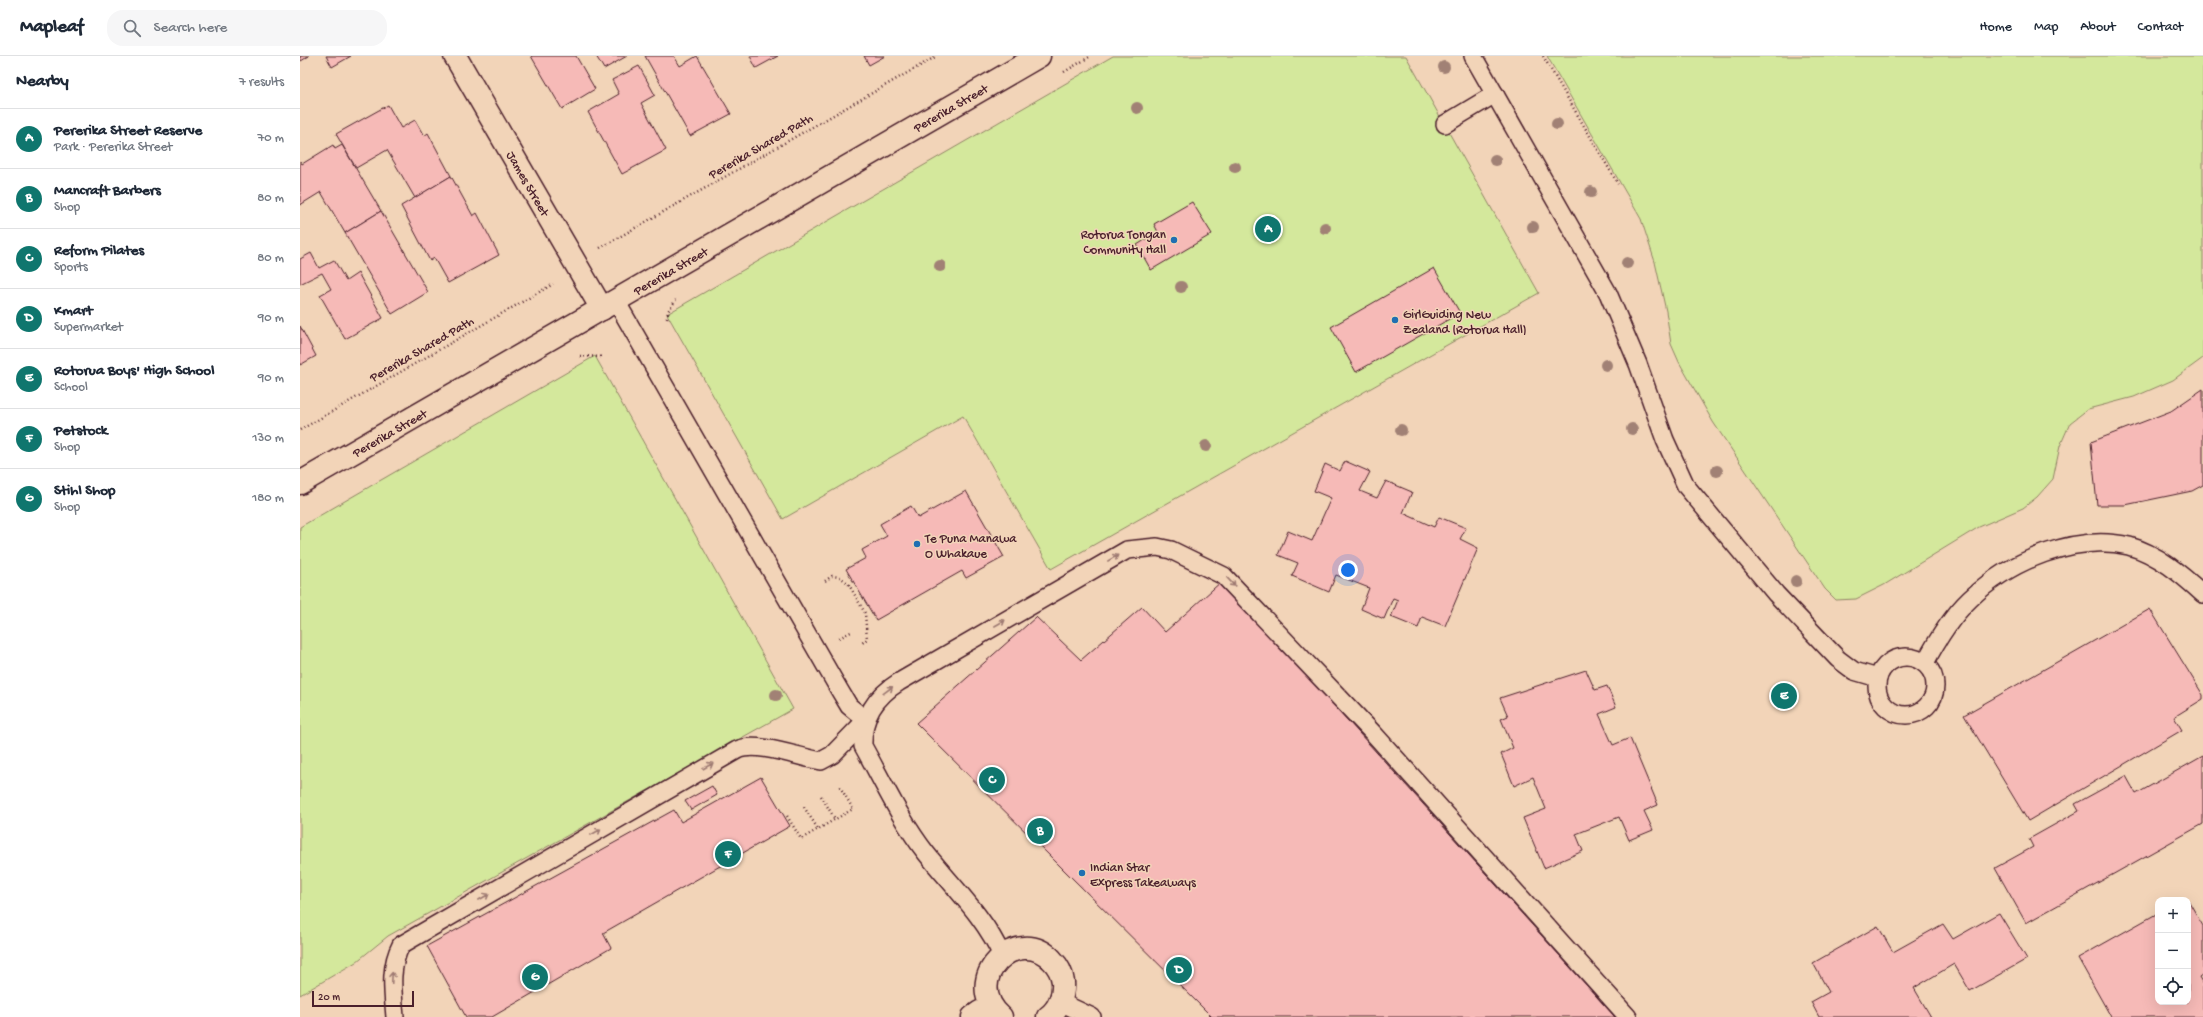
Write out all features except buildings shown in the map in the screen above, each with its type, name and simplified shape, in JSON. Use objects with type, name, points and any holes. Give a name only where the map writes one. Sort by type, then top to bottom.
[{"type":"street","name":"James Street","points":[[455,56],[609,305]]},
{"type":"street","name":"Pererika Street","points":[[300,482],[1038,56]]},
{"type":"street","points":[[997,1014],[988,1000],[986,988],[988,976],[993,965],[1002,956],[1013,950],[1026,948],[1038,951],[1049,957],[1057,966],[1062,977],[1063,990],[1054,1010]]},
{"type":"street","points":[[973,1017],[980,1012],[997,1014]]},
{"type":"lane","points":[[1473,56],[1608,293],[1638,364],[1665,440],[1686,486],[1776,594],[1838,659],[1854,671],[1878,678]]},
{"type":"lane","points":[[1445,124],[1495,94]]},
{"type":"lane","points":[[609,305],[849,706],[866,720]]},
{"type":"lane","points":[[1925,663],[1952,618],[1971,598],[1999,577],[2030,559],[2056,548],[2080,544],[2104,543],[2130,546],[2177,571],[2203,594]]},
{"type":"lane","points":[[395,1017],[391,979],[396,956],[401,945],[745,746],[760,746],[827,761],[866,720],[878,698],[888,689],[1127,550],[1157,547],[1185,555],[1224,576],[1374,734],[1628,1017]]},
{"type":"lane","points":[[1907,656],[1925,663],[1935,679],[1934,697],[1921,711],[1912,715],[1897,714],[1884,706],[1876,688],[1882,669],[1889,661],[1907,656]]},
{"type":"lane","points":[[866,720],[863,733],[863,746],[925,852],[994,936],[1002,956]]},
{"type":"lane","points":[[1054,1010],[1092,1017]]},
{"type":"path","name":"Pererika Shared Path","points":[[598,249],[937,56]]},
{"type":"path","points":[[1543,56],[1618,184]]},
{"type":"path","name":"Pererika Shared Path","points":[[300,430],[552,284]]},
{"type":"path","points":[[825,581],[832,576],[840,577],[848,583],[865,613],[867,639],[861,644]]},
{"type":"path","points":[[787,816],[801,839],[853,809],[839,785]]},
{"type":"path","points":[[821,796],[835,819]]},
{"type":"path","points":[[804,807],[818,829]]},
{"type":"green space","points":[[1113,56],[1406,56],[1539,293],[1051,569],[963,416],[783,519],[667,314]]},
{"type":"green space","points":[[1547,56],[2203,56],[2203,358],[2173,380],[2134,397],[2088,409],[2070,423],[2060,446],[2053,479],[2037,497],[2023,508],[1979,527],[1884,585],[1856,599],[1836,600],[1825,589],[1713,422],[1679,362],[1671,344],[1666,311],[1655,262],[1641,219]]},
{"type":"green space","points":[[595,356],[793,709],[388,936],[356,962],[300,995],[300,527]]},
{"type":"place","name":"Pererika Street Reserve","points":[[1268,229]]},
{"type":"place","name":"Rotorua Tongan Community Hall","points":[[1174,240]]},
{"type":"place","name":"GirlGuiding New Zealand (Rotorua Hall)","points":[[1395,320]]},
{"type":"place","name":"Te Puna Manawa O Whakaue","points":[[917,544]]},
{"type":"place","name":"Rotorua Boys' High School","points":[[1784,696]]},
{"type":"place","name":"Reform Pilates","points":[[992,780]]},
{"type":"place","name":"Mancraft Barbers","points":[[1040,831]]},
{"type":"place","name":"Petstock","points":[[728,854]]},
{"type":"place","name":"Indian Star Express Takeaways","points":[[1082,873]]},
{"type":"place","name":"Kmart","points":[[1179,970]]},
{"type":"place","name":"Stihl Shop","points":[[535,977]]}]
